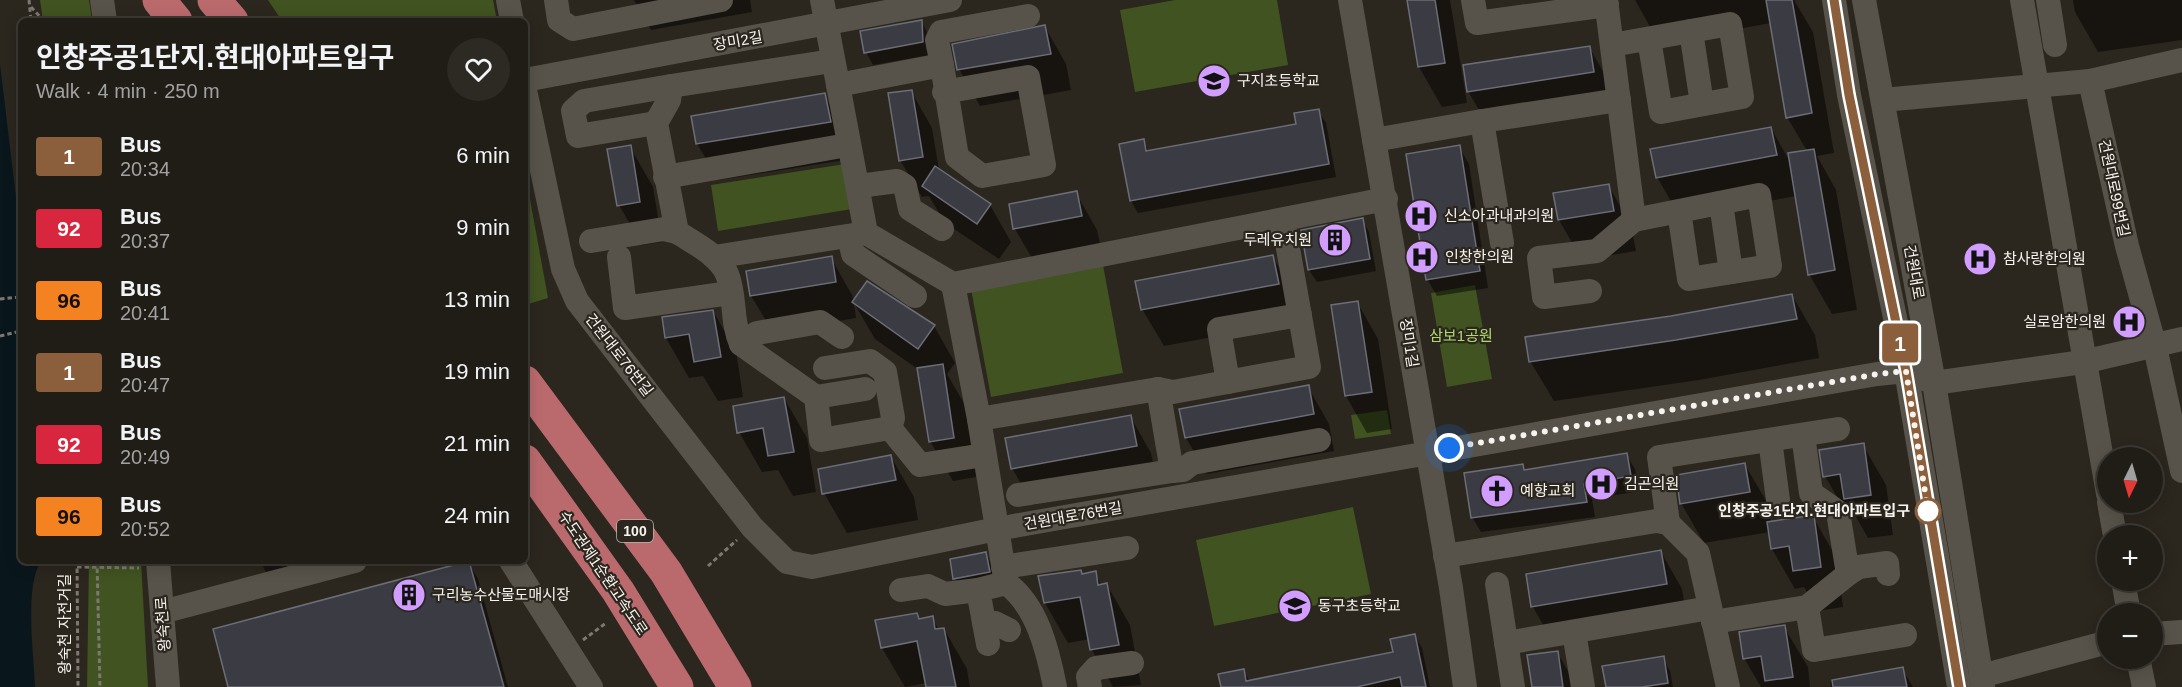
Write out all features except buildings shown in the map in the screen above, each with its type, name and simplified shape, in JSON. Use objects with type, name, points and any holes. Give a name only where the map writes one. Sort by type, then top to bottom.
[{"type":"highway","points":[[159,0],[174,18]]},
{"type":"highway","points":[[214,0],[229,18]]},
{"type":"highway","name":"100","points":[[528,386],[666,572],[735,687]]},
{"type":"highway","name":"수도권제1순환고속도로","points":[[528,465],[618,591],[678,687]]},
{"type":"street","points":[[102,0],[105,18]]},
{"type":"street","points":[[110,0],[112,18]]},
{"type":"street","points":[[508,0],[511,18]]},
{"type":"street","points":[[556,0],[559,20],[573,29],[721,0]]},
{"type":"street","points":[[822,0],[825,25],[859,186],[858,234],[853,254],[915,296]]},
{"type":"street","name":"장미2길","points":[[528,79],[950,0]]},
{"type":"street","name":"장미1길","points":[[1350,0],[1386,200],[1465,687]]},
{"type":"street","points":[[1473,0],[1477,24],[1606,3],[1634,220]]},
{"type":"street","name":"건원대로","points":[[1834,0],[1849,95],[1906,371],[1959,687]]},
{"type":"street","name":"건원대로","points":[[1864,0],[1934,383],[1982,681]]},
{"type":"street","points":[[2022,0],[2099,447]]},
{"type":"street","points":[[2048,0],[2055,45]]},
{"type":"street","points":[[944,92],[1028,77],[1044,165],[982,176],[957,157],[944,92],[938,40],[941,32],[1028,16]]},
{"type":"street","points":[[1612,45],[1730,24],[1742,97],[1661,111],[1649,39]]},
{"type":"street","points":[[1691,31],[1702,104]]},
{"type":"street","points":[[656,123],[578,136],[573,111],[584,101],[832,60]]},
{"type":"street","points":[[1883,100],[2090,81],[2182,60]]},
{"type":"street","points":[[838,85],[942,65]]},
{"type":"street","name":"건원대로99번길","points":[[2090,81],[2127,246],[2155,347],[2182,471]]},
{"type":"street","points":[[671,86],[669,100],[656,123],[677,232]]},
{"type":"street","points":[[1374,140],[1619,100]]},
{"type":"street","name":"건원대로76번길","points":[[528,104],[563,269],[577,301],[752,527],[787,562],[812,567],[997,529],[1426,452],[1906,371]]},
{"type":"street","points":[[1482,121],[1502,243]]},
{"type":"street","points":[[665,177],[836,147]]},
{"type":"street","points":[[859,186],[897,181],[905,186],[910,208],[942,228]]},
{"type":"street","points":[[1590,291],[1544,297],[1539,258],[1597,251],[1634,220],[1679,211],[1721,203],[1759,195],[1770,266],[1689,279],[1679,211]]},
{"type":"street","points":[[714,257],[858,234],[953,284],[1386,200]]},
{"type":"street","points":[[1721,203],[1731,272]]},
{"type":"street","points":[[979,419],[1158,389],[1173,392],[1309,367],[1283,220]]},
{"type":"street","points":[[591,241],[664,229],[677,232],[714,257],[727,274],[735,330],[741,344],[816,397],[865,389]]},
{"type":"street","points":[[619,257],[625,308],[730,293]]},
{"type":"street","points":[[953,284],[979,419],[1005,575],[1018,591],[1034,619],[1049,659],[1055,687]]},
{"type":"street","points":[[1228,382],[1219,329],[1300,315]]},
{"type":"street","points":[[741,344],[757,333],[820,322],[842,338]]},
{"type":"street","points":[[1906,371],[1934,383],[2083,362],[2182,339]]},
{"type":"street","points":[[825,368],[870,361],[885,372],[893,418],[890,428]]},
{"type":"street","points":[[1158,389],[1172,471]]},
{"type":"street","points":[[816,397],[821,440],[890,428]]},
{"type":"street","points":[[890,428],[920,465],[984,455]]},
{"type":"street","points":[[1668,523],[1659,457],[1838,429]]},
{"type":"street","points":[[1803,435],[1811,493],[1838,512],[1848,574]]},
{"type":"street","points":[[1018,495],[1183,470],[1192,463],[1319,440]]},
{"type":"street","points":[[1770,440],[1778,500]]},
{"type":"street","points":[[1445,556],[1656,521],[1668,523],[1698,553],[1712,615],[1721,686]]},
{"type":"street","points":[[901,590],[928,586],[945,594],[978,590],[1005,575],[1127,548]]},
{"type":"street","points":[[1506,643],[1712,615],[1807,607],[1859,567],[1887,563],[1888,574]]},
{"type":"street","points":[[162,612],[344,564]]},
{"type":"street","points":[[513,564],[591,687]]},
{"type":"street","name":"왕숙천로","points":[[159,565],[168,687]]},
{"type":"street","points":[[1497,584],[1513,687]]},
{"type":"street","points":[[978,590],[986,633],[995,623],[1009,630]]},
{"type":"street","points":[[1807,607],[1814,650],[1905,635]]},
{"type":"street","points":[[2163,631],[2181,625]]},
{"type":"street","points":[[1574,632],[1583,687]]},
{"type":"street","points":[[1982,681],[2097,645]]},
{"type":"street","points":[[1090,687],[1088,677],[1096,668],[1132,663]]},
{"type":"street","points":[[2140,669],[2144,687]]},
{"type":"path","points":[[29,0],[31,18]]},
{"type":"path","points":[[30,6],[41,18]]},
{"type":"path","points":[[0,299],[18,297]]},
{"type":"path","points":[[0,336],[18,333]]},
{"type":"path","points":[[708,566],[752,527]]},
{"type":"path","name":"왕숙천 자전거길","points":[[76,564],[78,687]]},
{"type":"path","points":[[77,567],[159,565]]},
{"type":"path","points":[[97,567],[100,687]]},
{"type":"path","points":[[567,651],[606,623]]},
{"type":"green space","points":[[40,0],[89,0],[92,18],[43,18]]},
{"type":"green space","points":[[268,0],[493,0],[496,18],[280,18]]},
{"type":"green space","points":[[1175,0],[1277,0],[1288,65],[1135,92],[1120,10]]},
{"type":"green space","points":[[845,164],[852,209],[718,231],[711,185]]},
{"type":"green space","points":[[528,188],[548,298],[528,304]]},
{"type":"green space","points":[[1103,265],[1123,373],[991,397],[971,289]]},
{"type":"green space","name":"삼보1공원","points":[[1475,285],[1492,379],[1447,387],[1431,293]]},
{"type":"green space","points":[[1387,410],[1391,434],[1355,439],[1351,415]]},
{"type":"green space","points":[[1353,507],[1371,594],[1214,626],[1196,540]]},
{"type":"green space","points":[[89,564],[141,564],[148,687],[87,687]]},
{"type":"shaded area","points":[[0,64],[18,214],[18,564],[40,564],[31,604],[35,687],[0,687]]},
{"type":"bus line","name":"1","points":[[1834,0],[1849,95],[1906,371],[1959,687]]},
{"type":"place","name":"구지초등학교","points":[[1214,81]]},
{"type":"place","name":"신소아과내과의원","points":[[1421,216]]},
{"type":"place","name":"두레유치원","points":[[1335,240]]},
{"type":"place","name":"인창한의원","points":[[1422,257]]},
{"type":"place","name":"참사랑한의원","points":[[1980,259]]},
{"type":"place","name":"실로암한의원","points":[[2129,322]]},
{"type":"place","name":"김곤의원","points":[[1601,484]]},
{"type":"place","name":"예향교회","points":[[1497,491]]},
{"type":"place","name":"인창주공1단지.현대아파트입구","points":[[1928,511]]},
{"type":"place","name":"구리농수산물도매시장","points":[[409,595]]},
{"type":"place","name":"동구초등학교","points":[[1295,606]]},
{"type":"route","points":[[1449,448],[1906,371],[1928,511]]}]
